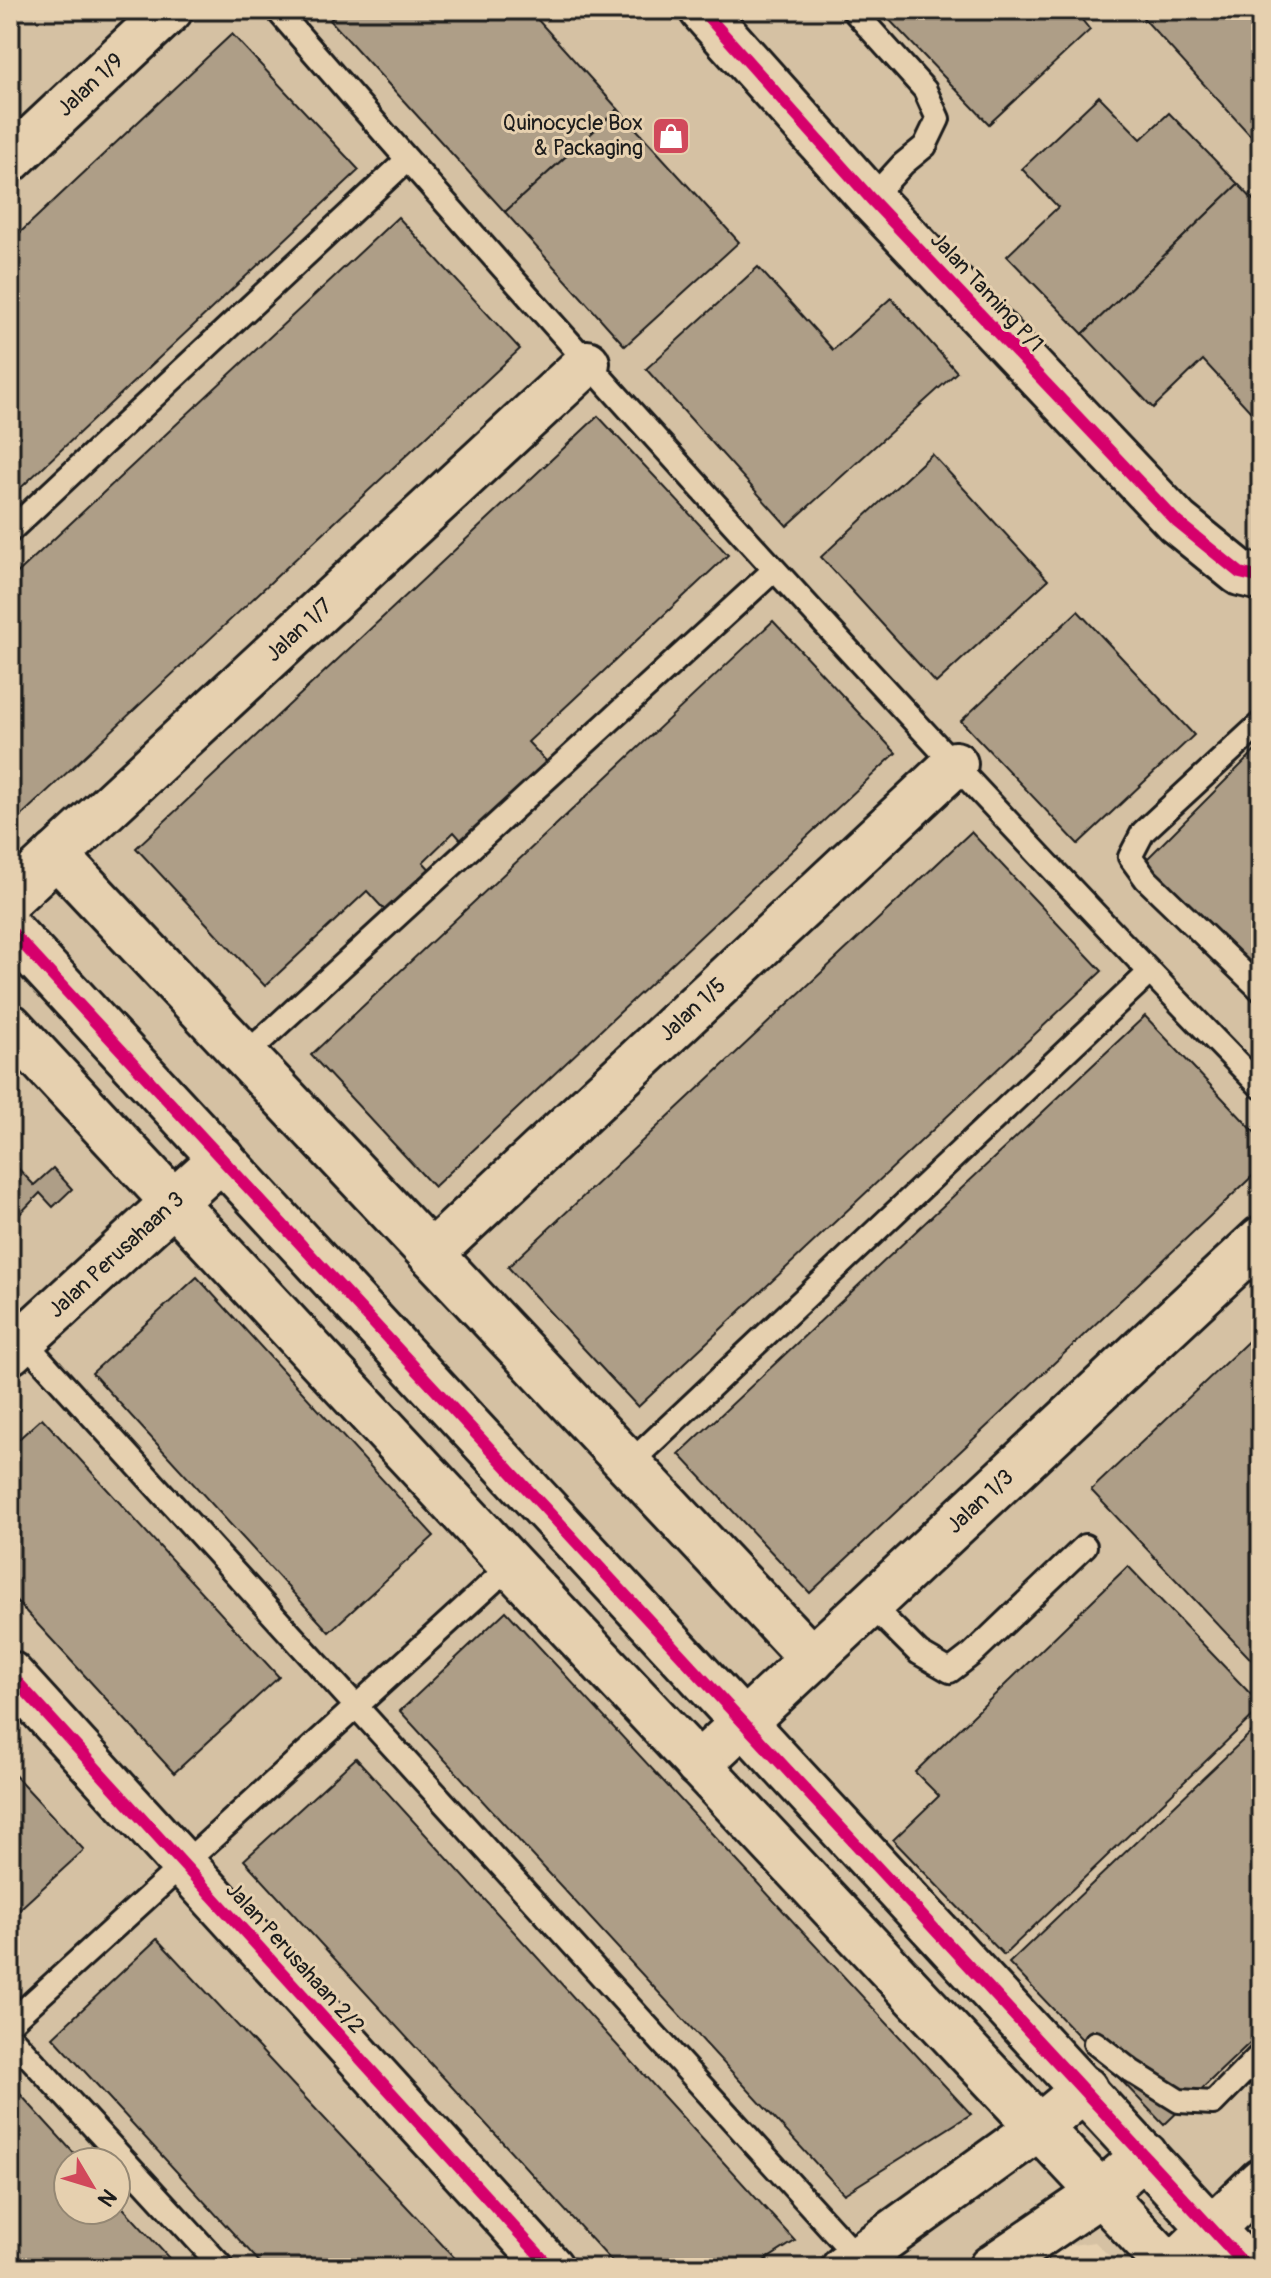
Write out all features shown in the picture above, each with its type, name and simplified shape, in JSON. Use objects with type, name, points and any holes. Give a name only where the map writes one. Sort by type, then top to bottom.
[{"type":"street","name":"Jalan 1/9","points":[[10,160],[170,10]]},
{"type":"street","name":"Jalan Taming P/1","points":[[711,13],[871,199],[1177,522],[1240,573],[1261,578]]},
{"type":"street","name":"Jalan 1/7","points":[[10,898],[587,363]]},
{"type":"street","name":"Jalan 1/5","points":[[431,1254],[955,764]]},
{"type":"street","points":[[56,855],[812,1659]]},
{"type":"street","points":[[10,930],[1248,2268]]},
{"type":"street","points":[[10,1026],[1171,2268],[1261,2181]]},
{"type":"street","name":"Jalan Perusahaan 3","points":[[16,1346],[222,1158]]},
{"type":"street","name":"Jalan 1/3","points":[[698,1765],[1261,1239]]},
{"type":"street","name":"Jalan Perusahaan 2/2","points":[[10,1674],[551,2268]]},
{"type":"street","points":[[851,2263],[1038,2128],[1085,2089]]},
{"type":"street","points":[[991,2268],[1101,2193],[1145,2155]]},
{"type":"lane","points":[[277,10],[587,363],[774,570],[1149,973],[1261,1087]]},
{"type":"lane","points":[[853,10],[925,90],[938,119],[925,146],[903,164],[871,199]]},
{"type":"lane","points":[[10,531],[407,160]]},
{"type":"lane","points":[[244,1056],[774,570]]},
{"type":"lane","points":[[1261,723],[1143,832],[1130,857],[1146,879],[1261,990]]},
{"type":"lane","points":[[629,1464],[1149,973]]},
{"type":"lane","points":[[16,1346],[356,1707],[851,2263]]},
{"type":"lane","points":[[870,1604],[919,1653],[950,1671],[972,1654],[1085,1546]]},
{"type":"lane","points":[[10,2023],[511,1565]]},
{"type":"lane","points":[[10,2036],[223,2268]]},
{"type":"lane","points":[[1095,2043],[1131,2071],[1179,2101],[1213,2103],[1261,2054]]},
{"type":"shaded area","points":[[10,10],[308,10],[313,15],[319,10],[1261,10],[1261,2268],[1121,2268],[1095,2242],[1056,2247],[1024,2268],[10,2268]]},
{"type":"building","points":[[341,10],[529,10],[618,109],[505,212],[330,20]]},
{"type":"building","points":[[880,10],[1074,10],[1090,30],[989,124]]},
{"type":"building","points":[[1136,10],[1261,10],[1261,147]]},
{"type":"building","points":[[232,34],[359,170],[10,498],[10,242]]},
{"type":"building","points":[[1099,96],[1141,139],[1169,113],[1238,184],[1083,334],[1007,256],[1058,207],[1022,169]]},
{"type":"building","points":[[618,109],[739,242],[625,346],[505,212]]},
{"type":"building","points":[[1238,184],[1261,208],[1261,423],[1203,360],[1153,408],[1083,334]]},
{"type":"building","points":[[398,217],[520,349],[10,826],[10,580]]},
{"type":"building","points":[[758,267],[833,350],[891,298],[957,372],[787,526],[646,369]]},
{"type":"building","points":[[598,416],[728,555],[528,742],[547,762],[462,841],[454,832],[423,862],[435,875],[390,916],[367,891],[265,986],[136,848]]},
{"type":"building","points":[[932,454],[1048,580],[936,683],[821,557]]},
{"type":"building","points":[[1078,611],[1194,735],[1078,844],[961,721]]},
{"type":"building","points":[[773,621],[896,753],[434,1187],[311,1055]]},
{"type":"building","points":[[1261,745],[1261,979],[1143,863]]},
{"type":"building","points":[[971,832],[1102,971],[638,1407],[508,1267]]},
{"type":"building","points":[[1145,1016],[1261,1139],[1261,1168],[810,1593],[679,1454]]},
{"type":"building","points":[[10,1160],[34,1185],[53,1168],[72,1189],[53,1207],[40,1193],[10,1224]]},
{"type":"building","points":[[197,1277],[434,1536],[329,1632],[92,1373]]},
{"type":"building","points":[[1261,1329],[1261,1670],[1091,1490]]},
{"type":"building","points":[[42,1418],[279,1677],[174,1773],[10,1594],[10,1447]]},
{"type":"building","points":[[1128,1566],[1261,1708],[1004,1955],[893,1840],[939,1796],[915,1772]]},
{"type":"building","points":[[506,1611],[971,2114],[844,2194],[400,1711]]},
{"type":"building","points":[[1261,1723],[1261,2032],[1164,2125],[1009,1963]]},
{"type":"building","points":[[356,1758],[795,2241],[753,2268],[618,2268],[244,1860]]},
{"type":"building","points":[[10,1770],[84,1850],[10,1918]]},
{"type":"building","points":[[157,1939],[464,2268],[265,2268],[53,2037]]},
{"type":"building","points":[[10,2083],[67,2146],[52,2146],[52,2226],[132,2226],[132,2218],[178,2268],[10,2268]]},
{"type":"cycle path","points":[[702,10],[871,199],[1177,522],[1240,573],[1261,578]]},
{"type":"cycle path","points":[[10,930],[1248,2268]]},
{"type":"cycle path","points":[[10,1674],[551,2268]]},
{"type":"place","name":"Quinocycle Box & Packaging","points":[[671,136]]}]
